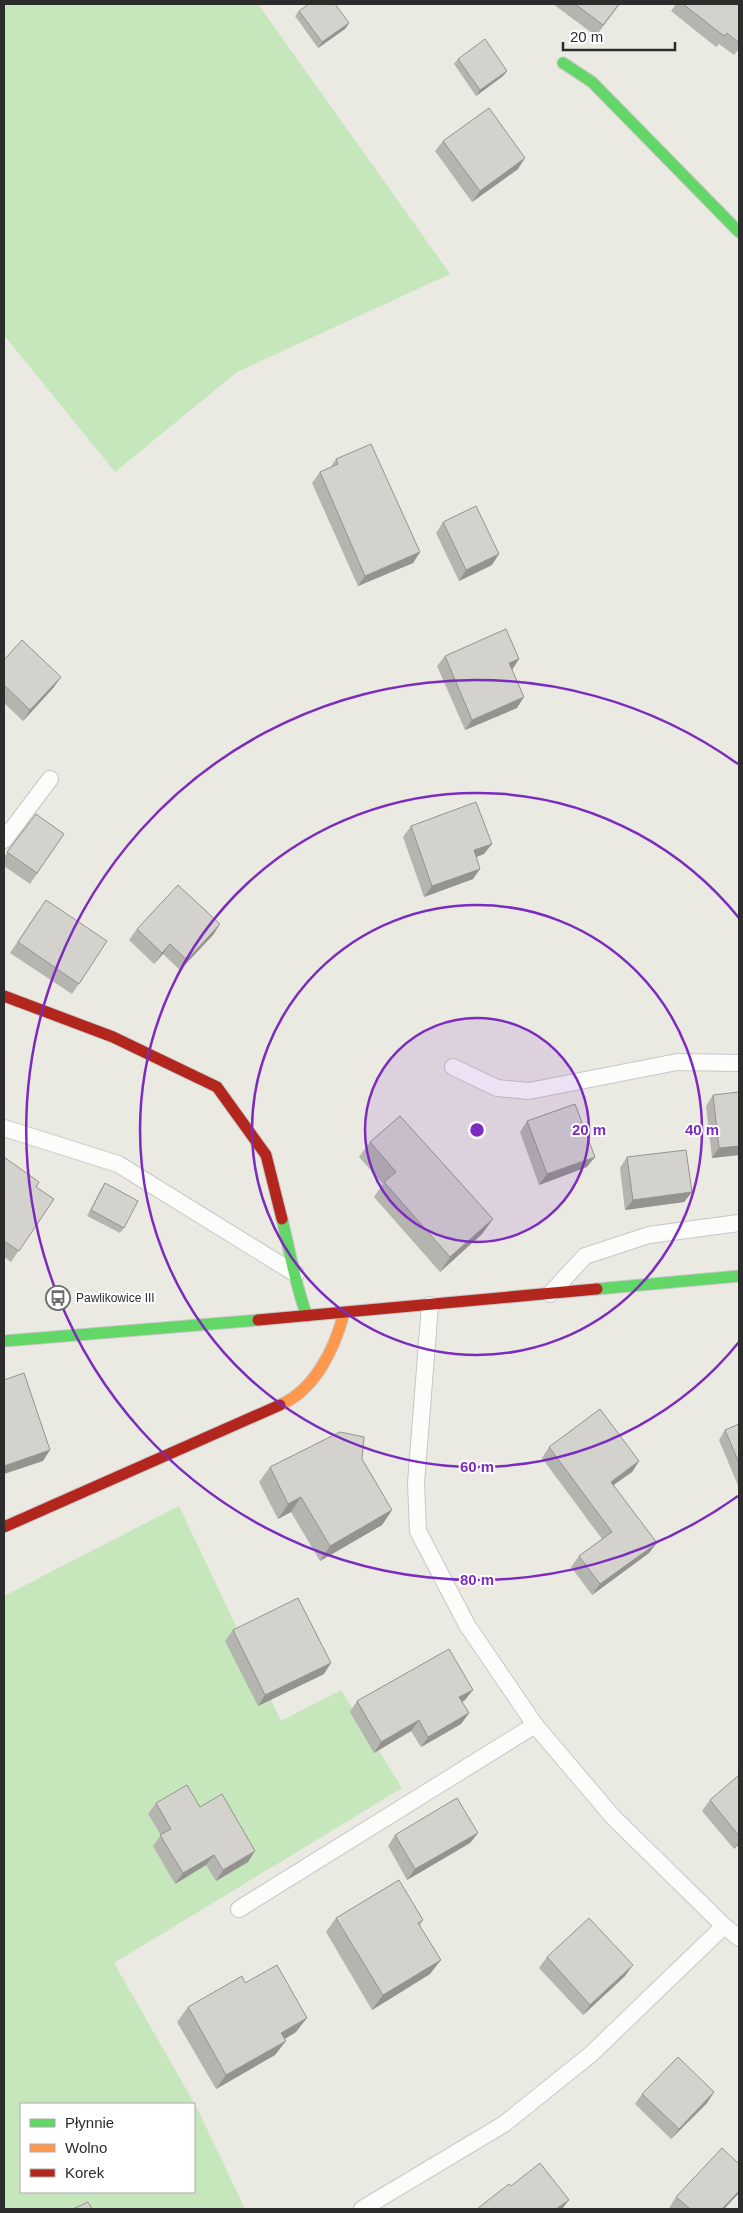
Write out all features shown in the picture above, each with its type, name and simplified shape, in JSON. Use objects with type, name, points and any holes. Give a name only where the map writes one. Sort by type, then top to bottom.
[{"type":"street","points":[[563,62],[592,82],[739,232]]},
{"type":"street","points":[[4,996],[113,1037],[216,1087],[266,1155],[300,1295],[307,1316]]},
{"type":"street","points":[[4,1341],[344,1313],[739,1276]]},
{"type":"street","points":[[4,1527],[290,1401],[307,1386],[324,1364],[338,1338],[344,1313]]},
{"type":"lane","points":[[4,840],[50,779]]},
{"type":"lane","points":[[453,1067],[496,1088],[529,1091],[677,1062],[739,1063]]},
{"type":"lane","points":[[4,1128],[118,1164],[296,1274]]},
{"type":"lane","points":[[550,1294],[585,1256],[649,1235],[739,1223]]},
{"type":"lane","points":[[430,1305],[416,1483],[418,1532],[467,1625],[535,1725],[613,1817],[724,1926],[739,1938]]},
{"type":"lane","points":[[239,1908],[535,1725]]},
{"type":"lane","points":[[362,2209],[504,2124],[590,2054],[724,1926]]},
{"type":"green space","points":[[4,4],[258,4],[450,274],[237,372],[115,472],[4,335]]},
{"type":"green space","points":[[179,1506],[281,1721],[341,1690],[402,1788],[114,1963],[194,2103],[20,2103],[20,2193],[195,2193],[195,2105],[245,2209],[4,2209],[4,1596]]},
{"type":"building","points":[[309,4],[335,4],[349,23],[322,42],[299,11]]},
{"type":"building","points":[[575,4],[619,4],[603,25]]},
{"type":"building","points":[[683,4],[739,4],[739,43],[727,33],[724,36]]},
{"type":"building","points":[[485,39],[507,71],[480,90],[458,59]]},
{"type":"building","points":[[489,108],[525,158],[480,191],[443,141]]},
{"type":"building","points":[[371,444],[420,552],[365,576],[320,472],[338,464],[336,459]]},
{"type":"building","points":[[476,506],[499,554],[466,570],[443,522]]},
{"type":"building","points":[[506,629],[519,659],[509,663],[524,697],[472,720],[445,656]]},
{"type":"building","points":[[22,640],[61,677],[30,710],[4,685],[4,660]]},
{"type":"building","points":[[476,802],[492,844],[474,850],[480,869],[432,886],[411,826]]},
{"type":"building","points":[[36,814],[64,834],[37,873],[7,852]]},
{"type":"building","points":[[178,885],[220,924],[187,960],[170,944],[162,953],[137,929]]},
{"type":"building","points":[[46,900],[107,941],[79,984],[18,942]]},
{"type":"building","points":[[739,1092],[739,1146],[719,1148],[713,1095]]},
{"type":"building","points":[[575,1104],[595,1157],[547,1174],[527,1121]]},
{"type":"building","points":[[400,1116],[493,1219],[450,1257],[384,1182],[396,1172],[370,1142]]},
{"type":"building","points":[[686,1150],[692,1192],[633,1200],[627,1157]]},
{"type":"building","points":[[4,1157],[39,1182],[36,1187],[54,1199],[19,1251],[4,1241]]},
{"type":"building","points":[[105,1183],[138,1201],[124,1228],[91,1210]]},
{"type":"building","points":[[24,1373],[50,1450],[4,1466],[4,1380]]},
{"type":"building","points":[[600,1409],[639,1461],[611,1482],[657,1543],[600,1584],[579,1556],[612,1532],[549,1447]]},
{"type":"building","points":[[739,1424],[739,1463],[725,1430]]},
{"type":"building","points":[[340,1432],[364,1437],[362,1459],[392,1510],[330,1546],[301,1497],[288,1504],[270,1467]]},
{"type":"building","points":[[298,1598],[331,1663],[265,1695],[233,1630]]},
{"type":"building","points":[[449,1649],[473,1690],[459,1697],[469,1713],[428,1737],[419,1720],[381,1742],[357,1701]]},
{"type":"building","points":[[739,1775],[739,1836],[710,1800]]},
{"type":"building","points":[[187,1785],[200,1807],[222,1794],[255,1851],[223,1870],[214,1855],[183,1873],[160,1835],[171,1829],[156,1803]]},
{"type":"building","points":[[457,1798],[478,1833],[415,1869],[395,1835]]},
{"type":"building","points":[[399,1880],[423,1920],[418,1923],[441,1960],[383,1995],[336,1918]]},
{"type":"building","points":[[589,1918],[633,1965],[590,2005],[547,1957]]},
{"type":"building","points":[[277,1965],[307,2018],[281,2033],[286,2041],[226,2075],[188,2007],[242,1976],[245,1983]]},
{"type":"building","points":[[678,2057],[714,2092],[679,2129],[642,2094]]},
{"type":"building","points":[[722,2148],[739,2164],[739,2191],[722,2209],[690,2209],[676,2197]]},
{"type":"building","points":[[540,2163],[569,2200],[556,2209],[477,2209],[509,2184],[511,2186]]},
{"type":"building","points":[[88,2202],[92,2209],[73,2209]]},
{"type":"traffic: fast","points":[[563,63],[592,82],[739,232]]},
{"type":"traffic: fast","points":[[282,1219],[296,1280],[307,1316]]},
{"type":"traffic: fast","points":[[597,1289],[739,1276]]},
{"type":"traffic: fast","points":[[4,1341],[258,1320]]},
{"type":"traffic: slow","points":[[280,1405],[304,1389],[313,1379],[329,1354],[344,1313]]},
{"type":"traffic: jam","points":[[4,996],[113,1037],[217,1087],[266,1155],[282,1219]]},
{"type":"traffic: jam","points":[[258,1320],[597,1289]]},
{"type":"traffic: jam","points":[[4,1527],[280,1405]]},
{"type":"place","name":"Pawlikowice III","points":[[58,1298]]}]
